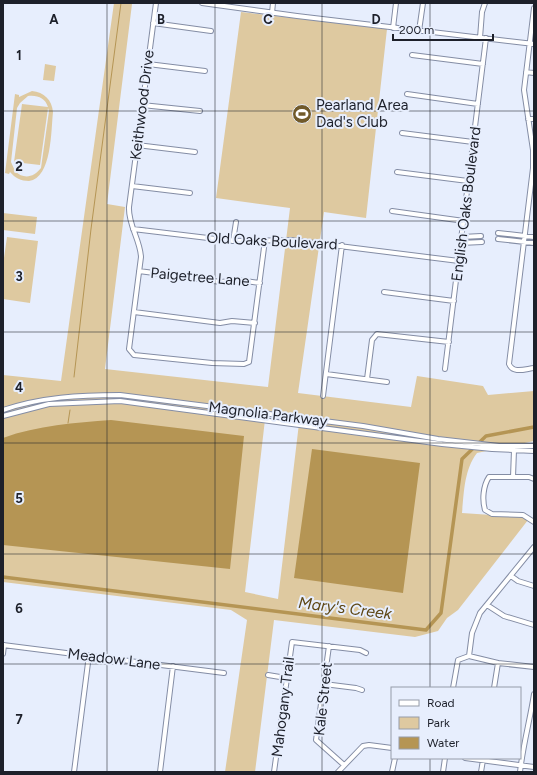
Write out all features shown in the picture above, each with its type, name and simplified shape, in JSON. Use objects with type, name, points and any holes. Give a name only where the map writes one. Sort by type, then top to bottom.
[{"type":"street","name":"Keithwood Drive","points":[[156,3],[129,207],[129,218],[140,250],[130,352],[134,355],[212,363],[246,364],[250,358],[255,323]]},
{"type":"street","points":[[202,3],[393,28],[532,43]]},
{"type":"street","points":[[272,13],[273,3]]},
{"type":"street","points":[[393,28],[396,3]]},
{"type":"street","points":[[419,31],[423,3]]},
{"type":"street","points":[[480,38],[482,12],[485,3]]},
{"type":"street","points":[[534,8],[532,43],[526,72],[524,96],[534,158],[509,364],[511,369],[517,370],[534,368]]},
{"type":"street","points":[[153,23],[211,31]]},
{"type":"street","name":"English Oaks Boulevard","points":[[445,369],[462,243],[468,181],[486,38]]},
{"type":"street","points":[[412,55],[483,64]]},
{"type":"street","points":[[148,64],[205,71]]},
{"type":"street","points":[[526,72],[534,73]]},
{"type":"street","points":[[407,94],[478,104]]},
{"type":"street","points":[[142,105],[200,111]]},
{"type":"street","points":[[528,119],[534,119]]},
{"type":"street","points":[[402,133],[473,142]]},
{"type":"street","points":[[137,145],[195,152]]},
{"type":"street","points":[[397,172],[468,181]]},
{"type":"street","points":[[132,186],[190,193]]},
{"type":"street","points":[[392,211],[464,221]]},
{"type":"street","points":[[233,241],[236,222]]},
{"type":"street","name":"Old Oaks Boulevard","points":[[133,229],[233,241],[282,239],[342,245],[459,261]]},
{"type":"street","points":[[498,233],[534,237]]},
{"type":"street","points":[[462,237],[481,236]]},
{"type":"street","points":[[498,239],[534,243]]},
{"type":"street","points":[[134,312],[220,323],[232,321],[255,323],[266,240]]},
{"type":"street","points":[[462,243],[482,242]]},
{"type":"street","points":[[323,396],[342,245]]},
{"type":"street","name":"Paigetree Lane","points":[[139,271],[221,282],[238,280],[260,283]]},
{"type":"street","points":[[384,292],[454,301]]},
{"type":"street","points":[[367,379],[372,340],[377,334],[449,342]]},
{"type":"street","points":[[326,374],[387,382]]},
{"type":"street","name":"Magnolia Parkway","points":[[3,410],[40,400],[86,395],[113,395],[320,420],[451,442]]},
{"type":"street","points":[[113,395],[113,401]]},
{"type":"street","points":[[40,400],[41,406]]},
{"type":"street","name":"Magnolia Parkway","points":[[3,416],[41,406],[86,401],[113,401],[514,450],[534,450]]},
{"type":"street","points":[[257,419],[258,412]]},
{"type":"street","points":[[319,427],[320,420]]},
{"type":"street","name":"Magnolia Parkway","points":[[492,447],[534,446]]},
{"type":"street","points":[[513,477],[514,450]]},
{"type":"street","points":[[534,479],[489,477],[486,483],[483,504],[485,510],[492,514],[523,515],[534,522]]},
{"type":"street","points":[[469,656],[472,633],[480,613],[534,547]]},
{"type":"street","points":[[511,576],[518,581],[534,586]]},
{"type":"street","points":[[487,605],[504,616],[534,625]]},
{"type":"street","name":"Mahogany Trail","points":[[274,772],[292,642],[328,646]]},
{"type":"street","points":[[3,654],[4,645]]},
{"type":"street","name":"Meadow Lane","points":[[4,645],[224,673]]},
{"type":"street","points":[[328,646],[360,650],[366,653]]},
{"type":"street","name":"Kale Street","points":[[328,646],[316,740],[344,765]]},
{"type":"street","points":[[74,772],[89,655]]},
{"type":"street","points":[[453,687],[458,660],[469,656],[498,663],[534,667]]},
{"type":"street","points":[[494,687],[498,663]]},
{"type":"street","points":[[160,772],[173,666]]},
{"type":"street","points":[[268,675],[286,678]]},
{"type":"street","points":[[324,684],[362,690]]},
{"type":"street","points":[[521,757],[522,748],[532,722],[534,694]]},
{"type":"street","points":[[338,772],[363,746],[369,745],[391,748]]},
{"type":"street","points":[[392,772],[395,759]]},
{"type":"street","points":[[443,772],[445,759]]},
{"type":"street","points":[[474,759],[534,768]]},
{"type":"street","points":[[520,772],[521,759]]},
{"type":"street","points":[[481,772],[483,760]]},
{"type":"green space","points":[[114,3],[132,4],[107,204],[125,207],[105,369],[268,387],[290,208],[216,198],[241,12],[387,29],[366,218],[324,212],[298,393],[411,407],[417,376],[483,386],[488,395],[534,391],[534,441],[477,453],[469,467],[467,474],[462,513],[522,517],[528,520],[458,610],[447,618],[438,631],[415,637],[274,620],[255,772],[225,772],[247,620],[231,610],[3,582],[3,375],[61,381]],"holes":[[[266,411],[300,415],[278,599],[245,592]]]},
{"type":"green space","points":[[45,64],[56,66],[54,81],[43,80]]},
{"type":"green space","points":[[32,91],[40,93],[47,97],[53,112],[51,141],[46,163],[37,178],[29,181],[18,179],[10,172],[9,174],[5,173],[15,94],[19,95],[19,97]],"holes":[[[28,96],[43,99],[48,107],[22,104],[14,162],[40,165],[48,108],[49,111],[41,168],[35,174],[22,176],[15,171],[11,162],[17,108]]]},
{"type":"green space","points":[[3,213],[37,217],[35,234],[3,230]]},
{"type":"green space","points":[[7,237],[38,241],[30,303],[3,299],[3,265]]},
{"type":"water","points":[[111,420],[244,436],[230,569],[3,545],[3,438],[43,427]]},
{"type":"water","points":[[312,449],[420,463],[403,593],[294,578]]},
{"type":"waterway","points":[[74,377],[91,229],[121,3]]},
{"type":"waterway","points":[[68,423],[70,410]]},
{"type":"waterway","name":"Mary's Creek","points":[[3,577],[426,630],[441,613],[462,459],[486,436],[534,427]]},
{"type":"place","name":"Pearland Area Dad's Club","points":[[302,114]]}]
